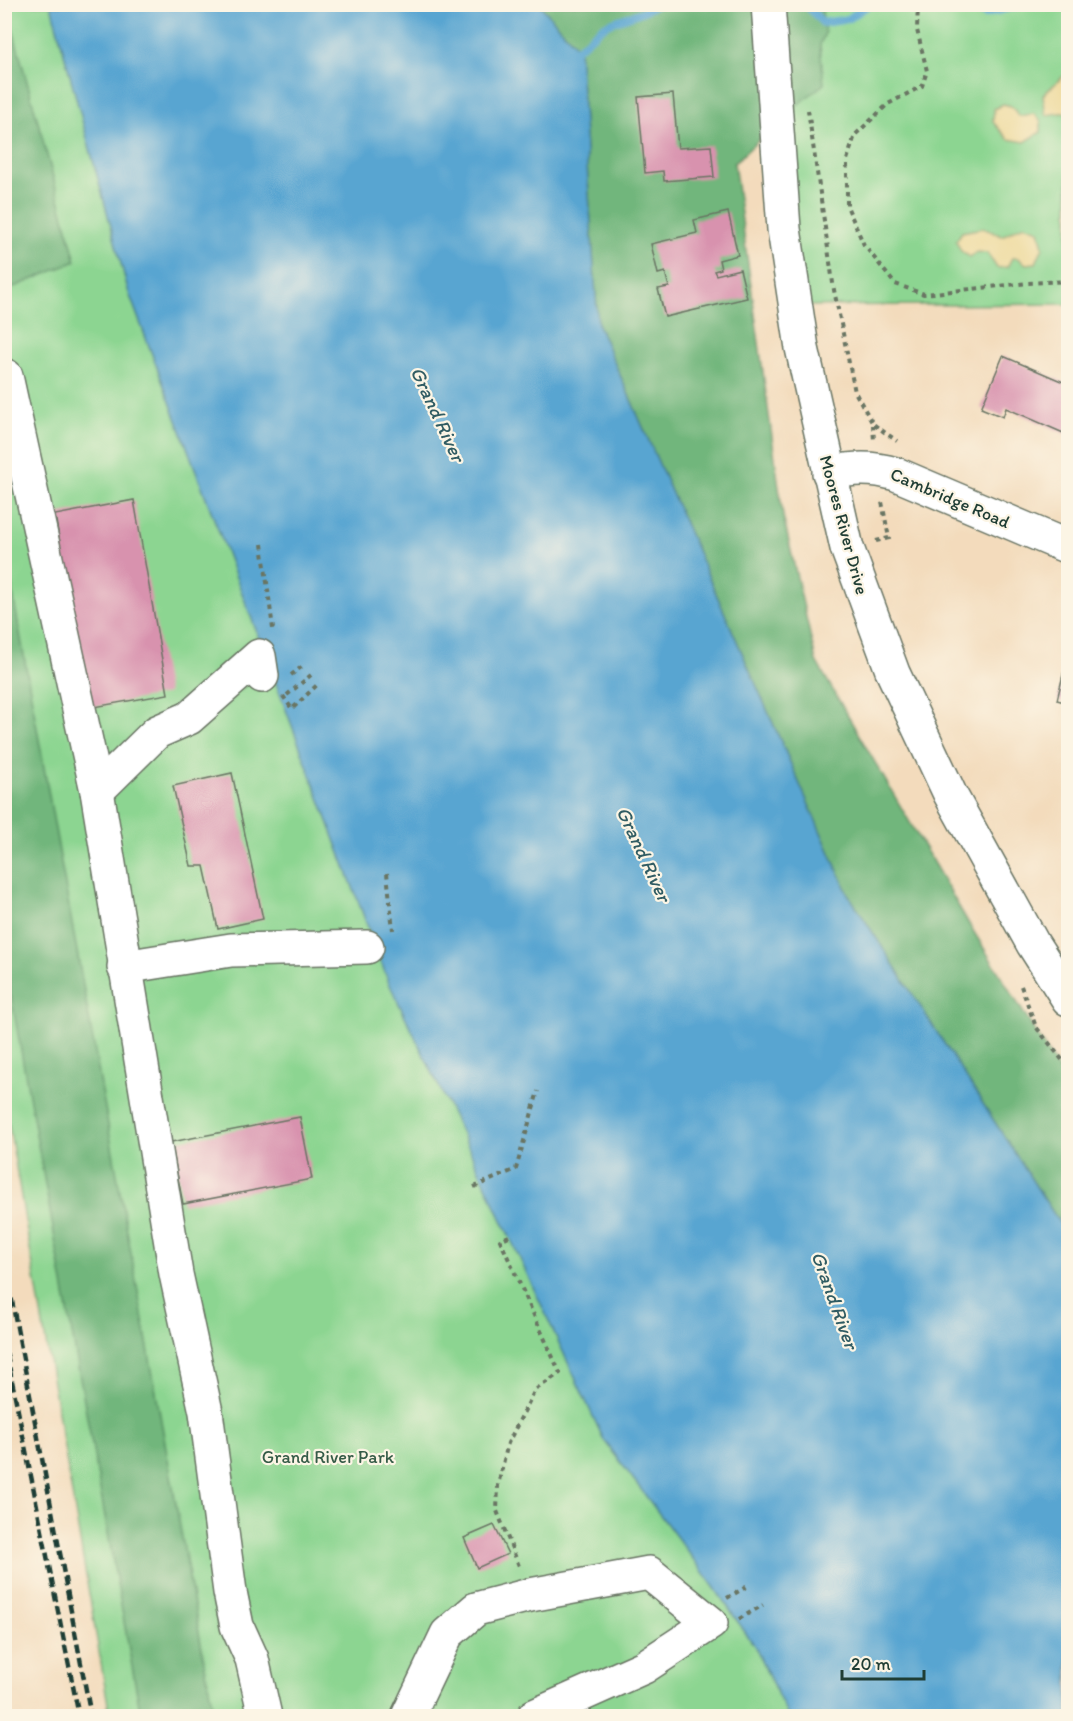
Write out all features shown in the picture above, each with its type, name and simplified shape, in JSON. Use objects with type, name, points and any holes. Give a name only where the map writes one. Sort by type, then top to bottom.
[{"type":"street","name":"Moores River Drive","points":[[768,4],[784,229],[802,348],[829,473],[859,585],[893,673],[950,794],[1033,944],[1068,999]]},
{"type":"street","points":[[6,376],[98,791],[124,967],[176,1274],[206,1412],[230,1592],[237,1626],[252,1659],[265,1716]]},
{"type":"street","name":"Cambridge Road","points":[[829,473],[855,468],[878,469],[896,474],[1068,547]]},
{"type":"street","points":[[98,791],[158,732],[272,681]]},
{"type":"street","points":[[124,967],[231,950],[367,947]]},
{"type":"street","points":[[408,1716],[447,1634],[476,1609],[530,1595],[649,1573],[716,1619],[644,1667],[534,1716]]},
{"type":"path","points":[[918,4],[916,30],[927,71],[922,86],[888,104],[855,135],[847,160],[847,206],[864,245],[895,284],[924,294],[1004,285],[1068,282]]},
{"type":"path","points":[[808,104],[834,290],[855,392],[873,424],[904,445]]},
{"type":"path","points":[[262,544],[275,642],[272,681],[292,708],[317,685]]},
{"type":"path","points":[[272,681],[310,675]]},
{"type":"path","points":[[367,947],[394,933],[387,873]]},
{"type":"path","points":[[474,1187],[516,1169],[538,1091]]},
{"type":"path","points":[[509,1236],[500,1240],[560,1373],[535,1390],[508,1443],[498,1485],[497,1512],[530,1595]]},
{"type":"green space","name":"Grand River Park","points":[[4,5],[51,5],[129,293],[389,983],[464,1138],[604,1440],[712,1584],[754,1645],[788,1716],[110,1716],[5,1103]]},
{"type":"green space","points":[[4,5],[6,5],[76,261],[5,291]]},
{"type":"green space","points":[[540,5],[821,5],[825,33],[820,45],[824,84],[797,105],[734,163],[783,516],[816,661],[969,924],[1068,1085],[1068,1236],[848,894],[598,325],[579,49]]},
{"type":"green space","points":[[764,5],[1068,5],[1068,304],[785,306]]},
{"type":"green space","points":[[4,550],[214,1716],[141,1716],[5,962]]},
{"type":"sand","points":[[1068,72],[1068,112],[1046,115],[1043,95]]},
{"type":"sand","points":[[1003,104],[1011,106],[1019,116],[1034,114],[1041,121],[1041,132],[1025,142],[1008,139],[993,122],[994,109]]},
{"type":"sand","points":[[1024,225],[1039,230],[1043,247],[1036,263],[1026,264],[1018,258],[1012,258],[1007,267],[997,268],[987,253],[977,252],[970,257],[961,251],[956,241],[962,232],[983,228],[1002,236]]},
{"type":"water","name":"Grand River","points":[[51,5],[540,5],[579,49],[598,325],[848,894],[1068,1236],[1068,1716],[788,1716],[754,1645],[712,1584],[604,1440],[464,1138],[389,983],[129,293]]},
{"type":"building","points":[[673,94],[678,148],[711,146],[714,177],[664,181],[663,171],[645,173],[638,97]]},
{"type":"building","points":[[728,212],[738,255],[719,260],[721,269],[714,271],[716,275],[740,269],[747,298],[665,317],[658,289],[669,287],[665,272],[658,274],[651,244],[697,233],[694,220]]},
{"type":"building","points":[[1003,356],[1068,384],[1068,435],[1006,408],[1003,417],[981,408]]},
{"type":"building","points":[[134,500],[168,694],[89,708],[55,515]]},
{"type":"building","points":[[1068,654],[1068,703],[1057,700]]},
{"type":"building","points":[[232,773],[263,919],[218,929],[204,866],[191,866],[173,786]]},
{"type":"building","points":[[300,1117],[312,1179],[183,1204],[171,1142]]},
{"type":"building","points":[[494,1525],[508,1554],[477,1568],[464,1538]]},
{"type":"waterway","points":[[570,53],[608,24],[657,4]]},
{"type":"waterway","points":[[806,5],[823,23],[848,19],[870,4]]},
{"type":"waterway","points":[[961,4],[986,14],[1024,4]]},
{"type":"railway","points":[[4,1259],[91,1716]]},
{"type":"railway","points":[[4,1341],[79,1716]]}]
